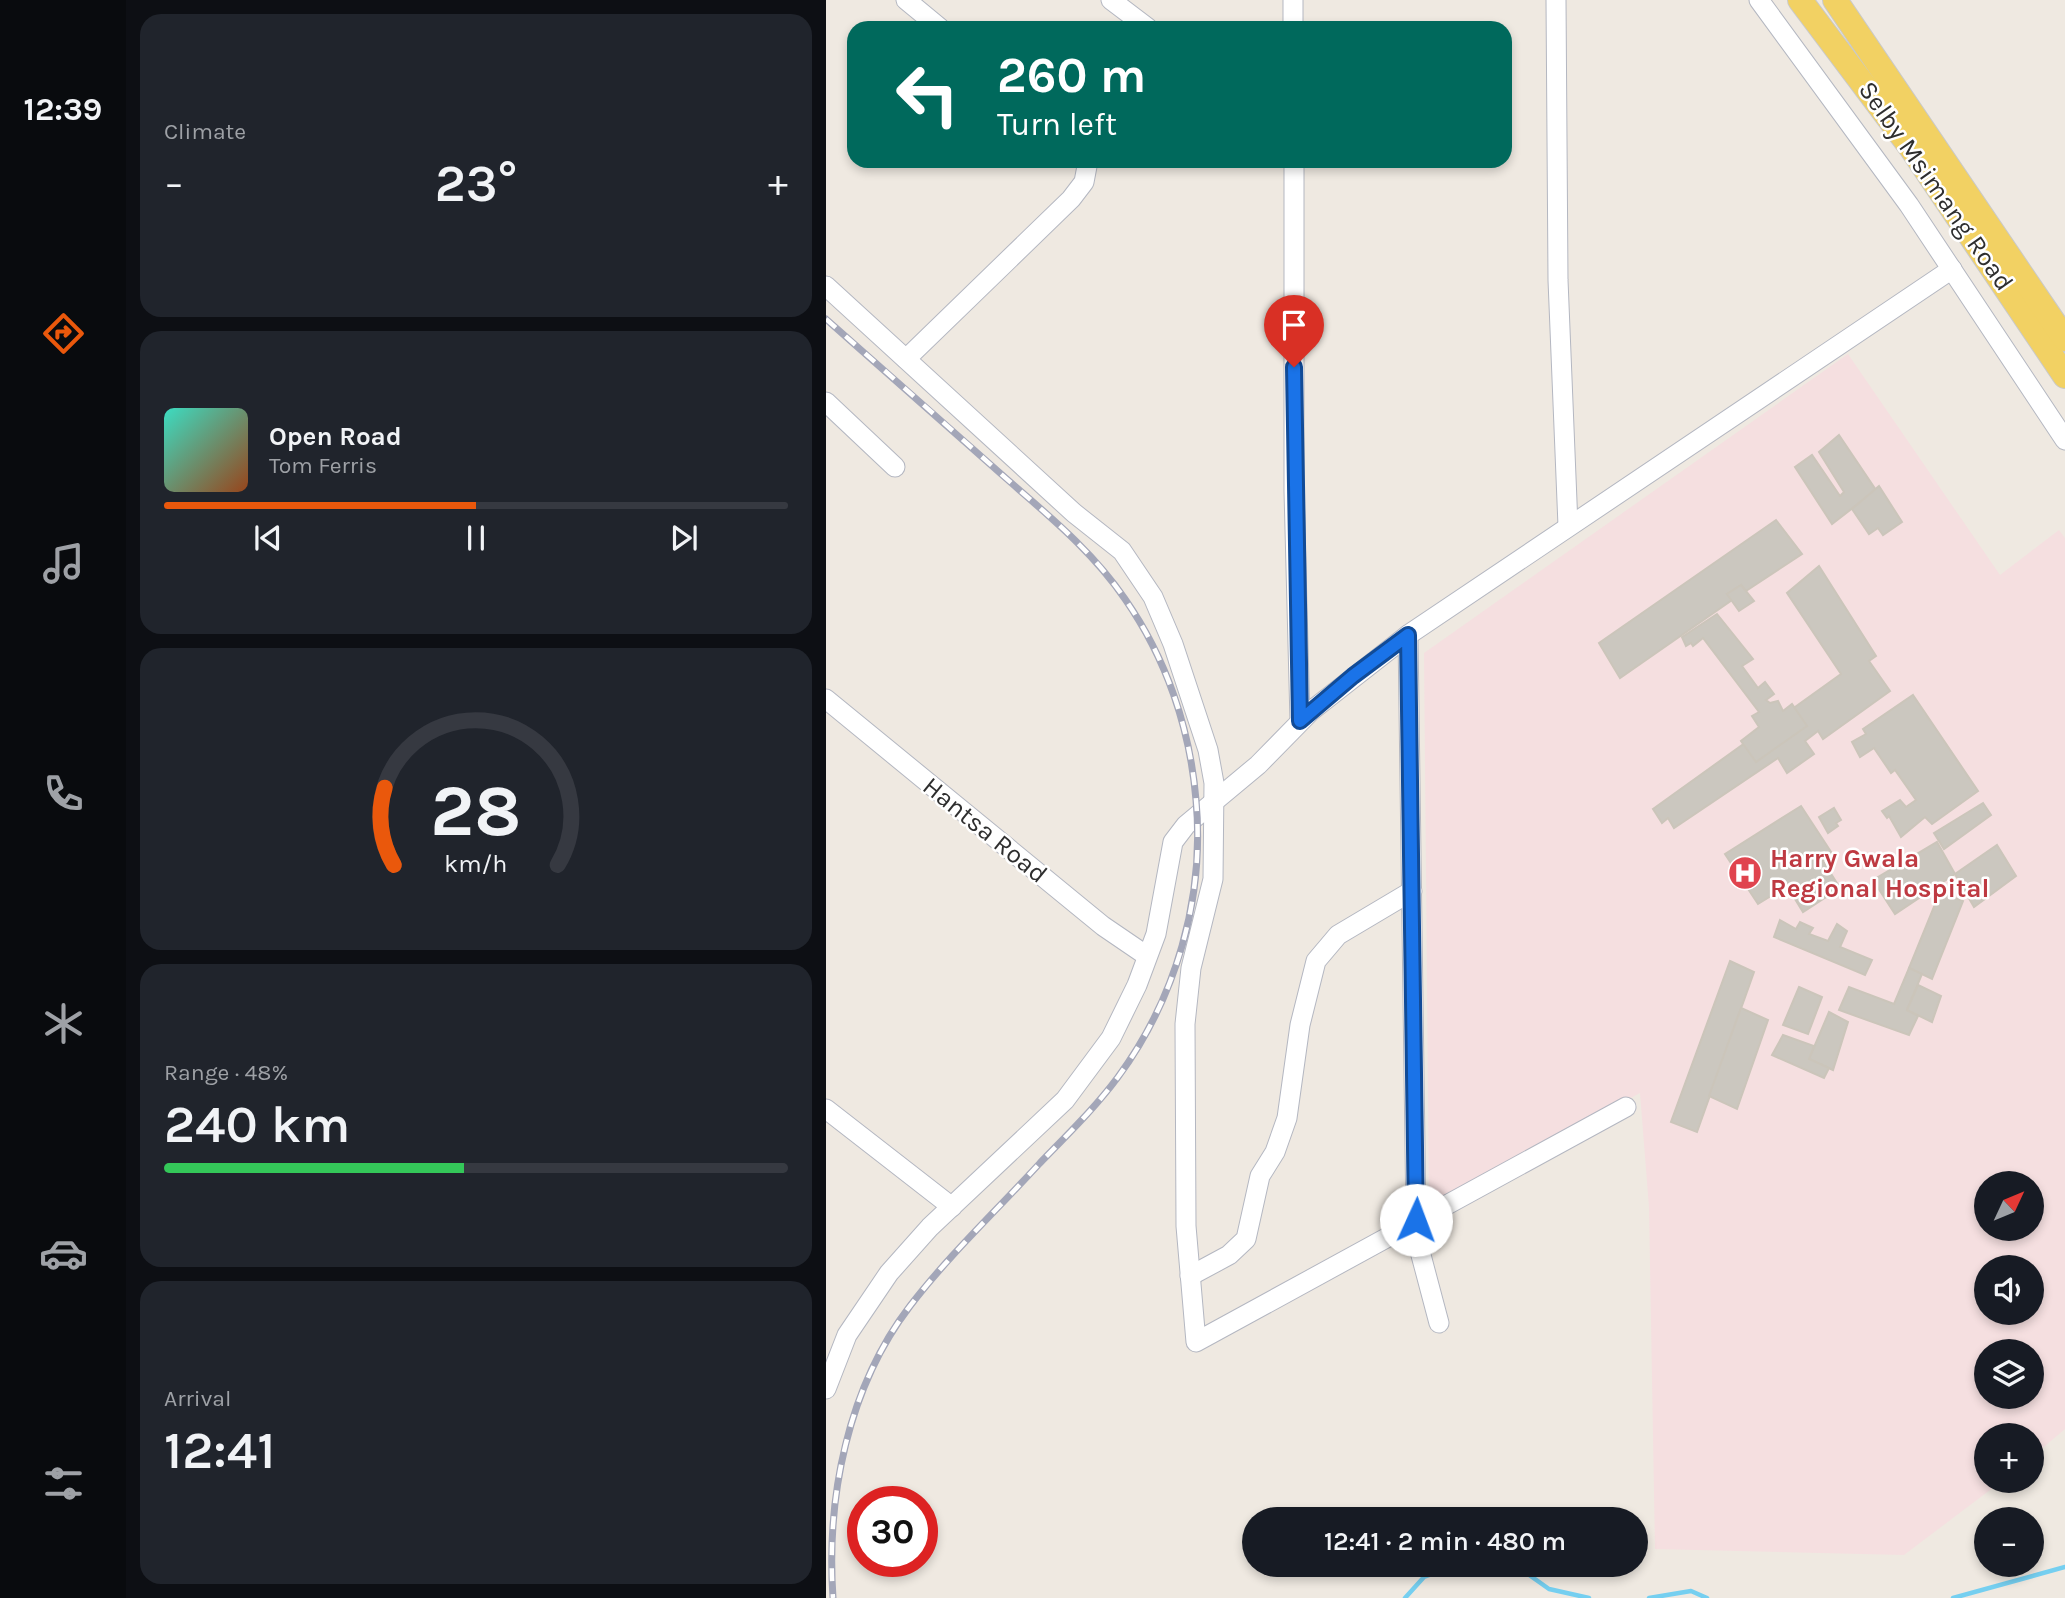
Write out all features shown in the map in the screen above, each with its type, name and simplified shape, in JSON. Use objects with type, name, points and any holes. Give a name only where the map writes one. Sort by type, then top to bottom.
[{"type":"main road","name":"Selby Msimang Road","points":[[1800,0],[1904,138],[2065,376]]},
{"type":"main road","name":"Selby Msimang Road","points":[[1835,0],[2065,339]]},
{"type":"street","points":[[906,0],[932,21]]},
{"type":"street","points":[[1111,0],[1139,21]]},
{"type":"street","points":[[1293,0],[1293,21]]},
{"type":"street","points":[[1556,0],[1558,280],[1568,526]]},
{"type":"street","points":[[1759,0],[1826,89],[1952,269],[2065,440]]},
{"type":"street","points":[[906,359],[1071,199],[1084,182],[1087,168]]},
{"type":"street","points":[[1294,168],[1294,491],[1300,721]]},
{"type":"street","points":[[826,1389],[847,1335],[858,1315],[890,1273],[952,1207],[1040,1126],[1093,1065],[1125,1012],[1147,956],[1161,915],[1173,842],[1186,825],[1258,765],[1300,721],[1353,676],[1408,635],[1952,269]]},
{"type":"street","points":[[826,286],[1066,506],[1112,540],[1153,597],[1173,644],[1208,750],[1216,802],[1213,879],[1185,999],[1184,1136],[1190,1276],[1196,1342],[1626,1107]]},
{"type":"street","points":[[826,402],[895,467]]},
{"type":"street","points":[[1408,635],[1416,1220],[1420,1254],[1439,1323]]},
{"type":"street","name":"Hantsa Road","points":[[826,699],[1103,926],[1147,956]]},
{"type":"street","points":[[1190,1276],[1229,1255],[1246,1239],[1260,1176],[1279,1144],[1287,1118],[1300,1025],[1317,961],[1338,935],[1412,891]]},
{"type":"street","points":[[826,1109],[952,1207]]},
{"type":"shaded area","name":"Harry Gwala Regional Hospital","points":[[1848,354],[2000,575],[2059,530],[2065,538],[2065,1429],[2044,1447],[2044,1423],[1974,1423],[1974,1493],[1986,1493],[1904,1555],[1655,1549],[1649,1207],[1640,1093],[1429,1206],[1424,653]]},
{"type":"building","points":[[1839,435],[1876,490],[1832,524],[1795,467],[1812,455],[1840,496],[1844,492],[1819,452]]},
{"type":"building","points":[[1879,486],[1902,522],[1883,535],[1878,528],[1869,534],[1852,509]]},
{"type":"building","points":[[1776,520],[1802,554],[1746,591],[1741,585],[1727,594],[1732,600],[1620,678],[1599,643]]},
{"type":"building","points":[[1819,566],[1876,656],[1869,661],[1890,691],[1823,739],[1818,731],[1805,741],[1814,754],[1787,773],[1778,758],[1674,828],[1668,818],[1662,823],[1653,809],[1841,674],[1787,593]]},
{"type":"building","points":[[1741,585],[1754,601],[1739,611],[1727,594]]},
{"type":"building","points":[[1717,614],[1753,659],[1742,666],[1758,688],[1765,682],[1774,694],[1766,700],[1770,703],[1778,701],[1783,711],[1792,704],[1807,726],[1756,762],[1741,741],[1759,727],[1752,716],[1759,712],[1703,638],[1693,646],[1691,643],[1686,646],[1682,637]]},
{"type":"building","points":[[1913,695],[1978,791],[1932,824],[1925,817],[1901,837],[1889,816],[1887,818],[1882,811],[1900,800],[1906,807],[1916,800],[1895,770],[1891,773],[1874,748],[1860,757],[1852,742],[1866,734],[1863,729]]},
{"type":"building","points":[[1983,803],[1991,815],[1944,849],[1934,833]]},
{"type":"building","points":[[1801,806],[1833,855],[1823,861],[1840,888],[1803,912],[1787,886],[1758,904],[1725,854]]},
{"type":"building","points":[[1834,808],[1841,820],[1836,823],[1838,826],[1828,833],[1819,817]]},
{"type":"building","points":[[1937,842],[1955,874],[1895,914],[1873,880]]},
{"type":"building","points":[[1997,845],[2016,876],[1974,907],[1955,874]]},
{"type":"building","points":[[1940,892],[1963,901],[1932,979],[1909,968]]},
{"type":"building","points":[[1780,920],[1796,929],[1800,922],[1813,928],[1809,934],[1828,941],[1837,924],[1847,931],[1840,947],[1872,960],[1865,975],[1774,937]]},
{"type":"building","points":[[1730,961],[1754,972],[1697,1132],[1671,1122]]},
{"type":"building","points":[[1909,968],[1922,974],[1907,1010],[1918,1016],[1909,1035],[1839,1010],[1849,987],[1894,1004]]},
{"type":"building","points":[[1918,985],[1941,996],[1932,1022],[1907,1010]]},
{"type":"building","points":[[1799,987],[1822,997],[1808,1034],[1783,1025]]},
{"type":"building","points":[[1741,1008],[1768,1020],[1737,1109],[1709,1096]]},
{"type":"building","points":[[1829,1012],[1848,1022],[1833,1070],[1809,1059]]},
{"type":"building","points":[[1783,1035],[1814,1046],[1809,1059],[1829,1068],[1824,1078],[1772,1055]]},
{"type":"waterway","points":[[1953,1598],[2065,1567]]},
{"type":"waterway","points":[[1405,1598],[1424,1577]]},
{"type":"waterway","points":[[1532,1577],[1549,1589],[1589,1598]]},
{"type":"waterway","points":[[1649,1598],[1691,1591],[1707,1598]]},
{"type":"railway","points":[[826,319],[1066,532],[1112,581],[1125,599],[1153,645],[1182,720],[1193,773],[1198,837],[1191,910],[1182,946],[1171,980],[1138,1046],[1118,1077],[1090,1110],[925,1287],[889,1338],[871,1372],[857,1407],[838,1483],[833,1521],[833,1598]]},
{"type":"place","name":"Harry Gwala Regional Hospital","points":[[1745,873]]},
{"type":"route","points":[[1294,367],[1294,491],[1300,721],[1353,676],[1408,635],[1416,1220]]}]
